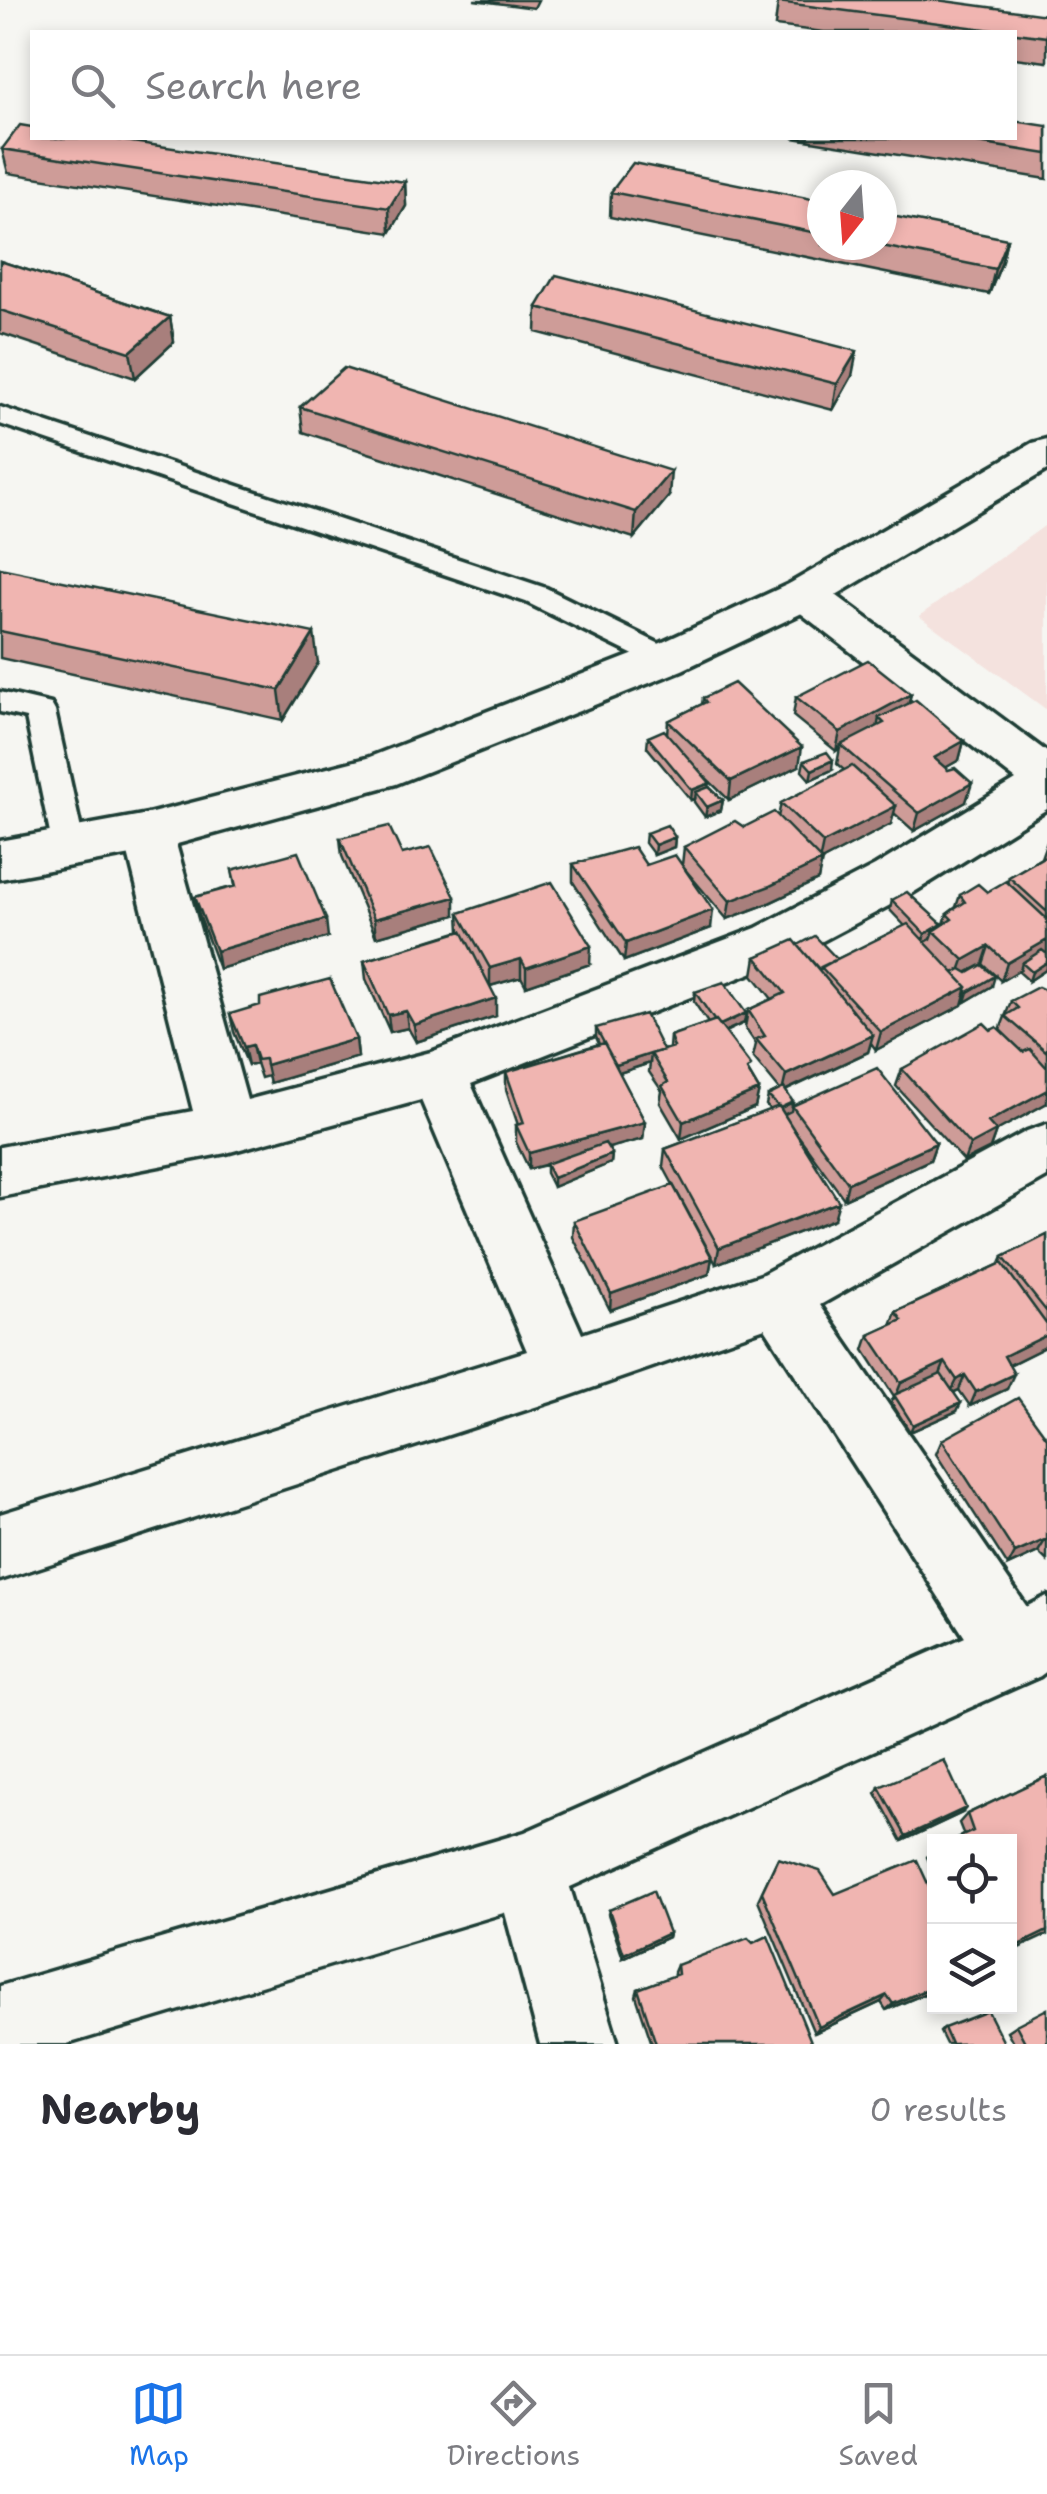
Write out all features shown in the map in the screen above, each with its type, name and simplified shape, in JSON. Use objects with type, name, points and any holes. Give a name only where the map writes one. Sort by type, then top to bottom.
[{"type":"street","points":[[0,860],[148,833],[379,772],[666,659],[805,594],[1047,452]]},
{"type":"street","points":[[0,1172],[226,1128],[438,1073],[775,942],[893,880],[1047,782],[805,594]]},
{"type":"street","points":[[148,833],[226,1128]]},
{"type":"street","points":[[438,1073],[566,1368]]},
{"type":"street","points":[[0,1547],[566,1368],[778,1296],[1047,1148]]},
{"type":"street","points":[[0,2025],[530,1868],[1031,1641],[778,1296]]},
{"type":"street","points":[[530,1868],[579,2044]]},
{"type":"lane","points":[[0,414],[536,594],[666,659]]},
{"type":"lane","points":[[0,702],[40,710],[69,848]]},
{"type":"shaded area","points":[[1047,524],[1047,710],[919,616]]},
{"type":"building","points":[[937,0],[1047,15],[1047,37],[1017,33],[1017,30],[778,2]]},
{"type":"building","points":[[1017,121],[1047,126],[1047,154],[960,140],[1017,140]]},
{"type":"building","points":[[20,125],[30,127],[30,140],[119,140],[405,182],[389,208],[2,149]]},
{"type":"building","points":[[633,163],[807,198],[807,231],[611,192]]},
{"type":"building","points":[[897,217],[1007,239],[995,269],[897,249]]},
{"type":"building","points":[[0,261],[170,317],[130,352],[0,310]]},
{"type":"building","points":[[556,275],[857,351],[837,384],[537,307]]},
{"type":"building","points":[[344,368],[671,471],[636,512],[300,407]]},
{"type":"building","points":[[0,568],[314,633],[279,690],[0,631]]},
{"type":"building","points":[[868,660],[911,694],[840,732],[796,697]]},
{"type":"building","points":[[734,683],[802,747],[731,781],[668,721]]},
{"type":"building","points":[[916,700],[964,741],[934,758],[948,770],[955,768],[972,783],[919,813],[841,745],[884,723],[879,718]]},
{"type":"building","points":[[664,730],[710,783],[692,790],[648,737]]},
{"type":"building","points":[[827,752],[833,760],[812,770],[804,761]]},
{"type":"building","points":[[852,766],[896,806],[823,843],[781,803]]},
{"type":"building","points":[[709,787],[723,800],[707,807],[696,792]]},
{"type":"building","points":[[774,812],[822,861],[730,901],[684,847],[735,821],[744,827]]},
{"type":"building","points":[[667,825],[675,837],[655,845],[646,833]]},
{"type":"building","points":[[389,826],[402,854],[431,847],[455,897],[374,919],[340,838]]},
{"type":"building","points":[[634,847],[646,865],[675,855],[713,910],[626,943],[573,864]]},
{"type":"building","points":[[298,852],[326,919],[216,951],[195,897],[236,886],[232,870]]},
{"type":"building","points":[[1047,855],[1047,912],[1009,877]]},
{"type":"building","points":[[1006,881],[1047,919],[1047,940],[1007,963],[989,946],[964,960],[934,931],[952,919],[947,914],[965,902],[960,895],[978,884],[987,892]]},
{"type":"building","points":[[552,882],[591,946],[526,968],[521,959],[490,968],[459,913]]},
{"type":"building","points":[[907,892],[942,924],[925,934],[892,900]]},
{"type":"building","points":[[908,924],[967,987],[881,1032],[821,967]]},
{"type":"building","points":[[462,931],[496,998],[414,1025],[406,1011],[388,1015],[364,961]]},
{"type":"building","points":[[815,936],[837,959],[819,969],[798,945]]},
{"type":"building","points":[[794,940],[873,1035],[786,1075],[756,1039],[765,1036],[748,1010],[785,993],[756,957]]},
{"type":"building","points":[[1042,950],[1047,954],[1047,962],[1032,972],[1022,963]]},
{"type":"building","points":[[982,965],[995,976],[968,992],[954,973],[961,969],[968,973]]},
{"type":"building","points":[[330,979],[356,1039],[266,1065],[265,1059],[257,1060],[252,1045],[244,1047],[230,1014],[260,1005],[260,998]]},
{"type":"building","points":[[724,982],[746,1013],[720,1025],[695,992]]},
{"type":"building","points":[[1038,987],[1047,991],[1047,1052],[1005,1016],[1018,1008],[1011,1001]]},
{"type":"building","points":[[645,1014],[663,1050],[616,1065],[596,1028]]},
{"type":"building","points":[[716,1020],[751,1066],[747,1070],[759,1090],[683,1122],[662,1086],[668,1082],[651,1054],[674,1047],[670,1036]]},
{"type":"building","points":[[984,1023],[991,1030],[997,1027],[1023,1052],[1030,1049],[1047,1068],[1047,1090],[988,1122],[996,1131],[970,1145],[902,1069]]},
{"type":"building","points":[[604,1043],[645,1122],[529,1153],[516,1125],[524,1123],[506,1072]]},
{"type":"building","points":[[877,1068],[936,1143],[848,1183],[792,1106]]},
{"type":"building","points":[[784,1088],[793,1102],[780,1108],[768,1096]]},
{"type":"building","points":[[779,1106],[839,1202],[719,1248],[665,1149]]},
{"type":"building","points":[[605,1143],[612,1154],[553,1178],[546,1164]]},
{"type":"building","points":[[673,1185],[712,1258],[611,1294],[574,1221]]},
{"type":"building","points":[[1047,1235],[1047,1312],[1003,1257]]},
{"type":"building","points":[[1002,1263],[1047,1325],[1047,1335],[1004,1356],[1014,1374],[976,1392],[965,1375],[957,1380],[945,1362],[901,1383],[869,1335],[902,1320],[896,1312]]},
{"type":"building","points":[[941,1374],[961,1403],[913,1425],[894,1395]]},
{"type":"building","points":[[1018,1398],[1047,1438],[1047,1539],[1015,1553],[942,1440]]},
{"type":"building","points":[[944,1760],[966,1808],[906,1836],[879,1787]]},
{"type":"building","points":[[1047,1776],[1047,1931],[1017,1946],[1017,1834],[966,1834],[973,1831],[967,1814]]},
{"type":"building","points":[[778,1858],[820,1871],[835,1894],[917,1860],[927,1882],[927,1989],[893,2004],[887,1995],[819,2027],[762,1892]]},
{"type":"building","points":[[653,1891],[669,1933],[624,1954],[609,1910]]},
{"type":"building","points":[[768,1936],[812,2044],[656,2044],[638,1989],[678,1974],[677,1965],[748,1938],[753,1943]]},
{"type":"building","points":[[1047,2009],[1047,2044],[1026,2044],[1016,2025]]},
{"type":"building","points":[[990,2014],[1004,2043],[951,2044],[944,2028]]}]
